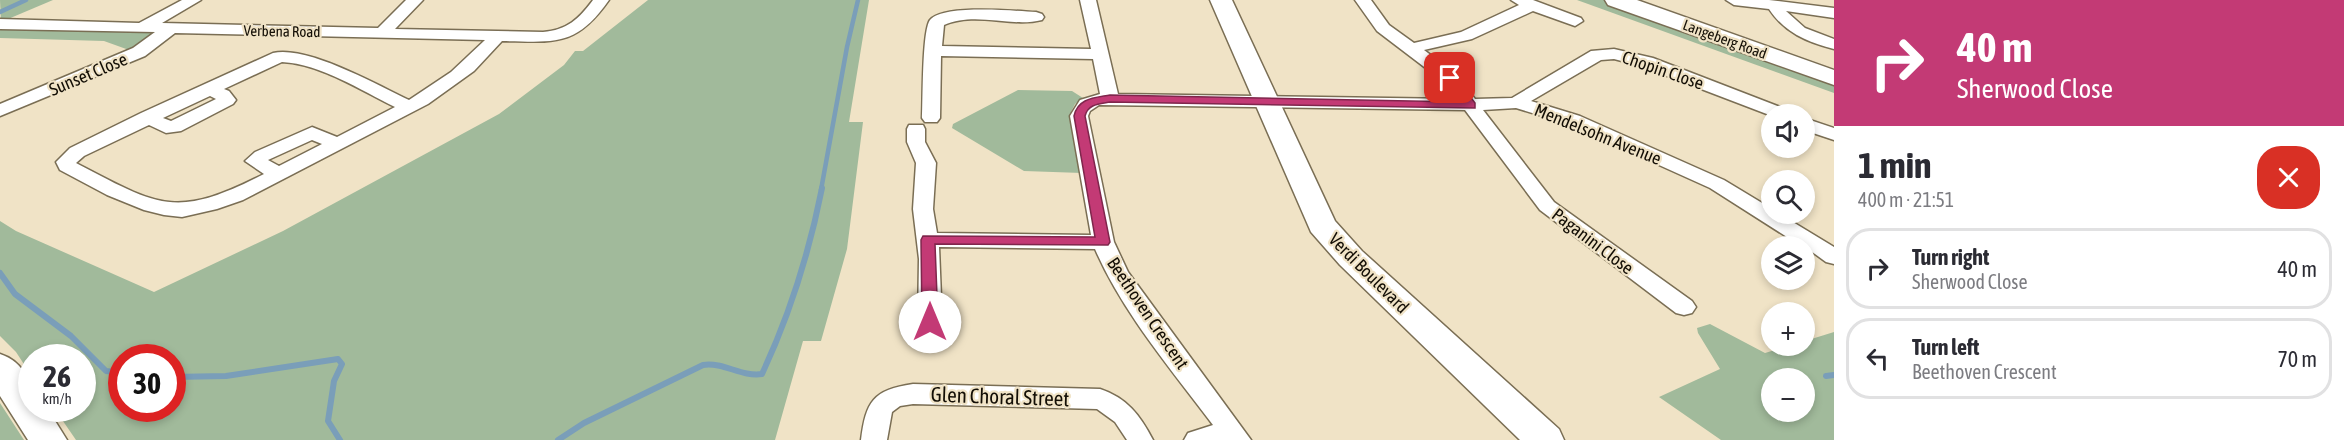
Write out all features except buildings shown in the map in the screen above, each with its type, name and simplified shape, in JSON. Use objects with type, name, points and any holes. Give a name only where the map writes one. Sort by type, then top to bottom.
[{"type":"street","points":[[143,28],[193,0]]},
{"type":"street","points":[[382,33],[415,0]]},
{"type":"street","name":"Verbena Road","points":[[0,24],[498,36],[565,35],[579,28],[601,0]]},
{"type":"street","points":[[1088,0],[1110,99]]},
{"type":"street","name":"Verdi Boulevard","points":[[1221,0],[1322,225],[1335,241],[1545,440]]},
{"type":"street","name":"Paganini Close","points":[[1363,0],[1383,28],[1444,71],[1547,206],[1684,307]]},
{"type":"street","name":"Langeberg Road","points":[[1616,0],[1834,78]]},
{"type":"street","points":[[1734,0],[1834,13]]},
{"type":"street","points":[[1413,48],[1466,36],[1526,3],[1575,21]]},
{"type":"street","points":[[1773,5],[1784,21],[1794,29],[1834,44]]},
{"type":"street","points":[[930,322],[928,240],[924,227],[923,209],[926,163],[916,142],[923,123],[935,25],[944,18],[963,16],[1036,17]]},
{"type":"street","name":"Sunset Close","points":[[0,111],[139,52],[171,28]]},
{"type":"street","points":[[409,107],[325,69],[289,57],[273,59],[77,152],[67,159],[67,166],[105,187],[164,209],[189,209],[214,204],[236,196],[409,107],[463,72],[498,36]]},
{"type":"street","points":[[933,51],[1100,54]]},
{"type":"street","name":"Chopin Close","points":[[1516,103],[1597,55],[1614,54],[1647,62],[1761,106]]},
{"type":"street","points":[[1536,91],[1539,99],[1553,112]]},
{"type":"street","name":"Beethoven Crescent","points":[[1234,436],[1144,314],[1117,273],[1103,242],[1080,112],[1088,103],[1110,99],[1265,101]]},
{"type":"street","name":"Mendelsohn Avenue","points":[[1265,101],[1471,105],[1516,103],[1553,112],[1717,184],[1834,257]]},
{"type":"street","points":[[1815,127],[1834,134]]},
{"type":"street","points":[[278,174],[255,161],[312,133],[338,144]]},
{"type":"street","points":[[928,240],[1103,242]]},
{"type":"street","points":[[0,367],[48,440]]},
{"type":"street","name":"Glen Choral Street","points":[[874,440],[876,418],[883,402],[897,396],[913,394],[1100,399],[1115,406],[1125,415],[1140,440]]},
{"type":"street","points":[[1197,440],[1234,436]]},
{"type":"green space","points":[[0,0],[53,0],[1,22]]},
{"type":"green space","points":[[648,0],[869,0],[849,122],[863,122],[847,249],[821,341],[803,341],[775,440],[76,440],[64,422],[96,422],[96,344],[18,344],[18,355],[0,336],[0,221],[16,231],[154,292],[283,231],[499,114],[564,65],[575,51],[583,51]]},
{"type":"green space","points":[[1577,0],[1604,0],[1834,83],[1834,93]]},
{"type":"green space","points":[[0,28],[149,31],[155,34],[151,39],[129,50],[104,41],[0,38]]},
{"type":"green space","points":[[1018,90],[1072,91],[1083,98],[1075,104],[1071,112],[1082,173],[1024,171],[952,128],[953,124]]},
{"type":"green space","points":[[1710,324],[1761,351],[1761,356],[1815,356],[1815,338],[1834,332],[1834,440],[1721,440],[1659,397],[1720,369],[1697,328]]},
{"type":"green space","points":[[0,403],[24,440],[0,440]]},
{"type":"waterway","points":[[0,12],[26,0]]},
{"type":"waterway","points":[[821,190],[847,47],[858,0]]},
{"type":"waterway","points":[[558,440],[584,423],[703,365],[762,374],[798,283],[822,188]]},
{"type":"waterway","points":[[0,273],[15,294],[71,336],[108,371]]},
{"type":"waterway","points":[[186,377],[226,376],[338,359],[342,364],[334,381],[328,421],[340,440]]},
{"type":"waterway","points":[[1826,376],[1834,375]]},
{"type":"route","points":[[930,322],[928,240],[1103,242],[1080,116],[1081,109],[1088,103],[1110,99],[1471,105],[1450,78]]}]
